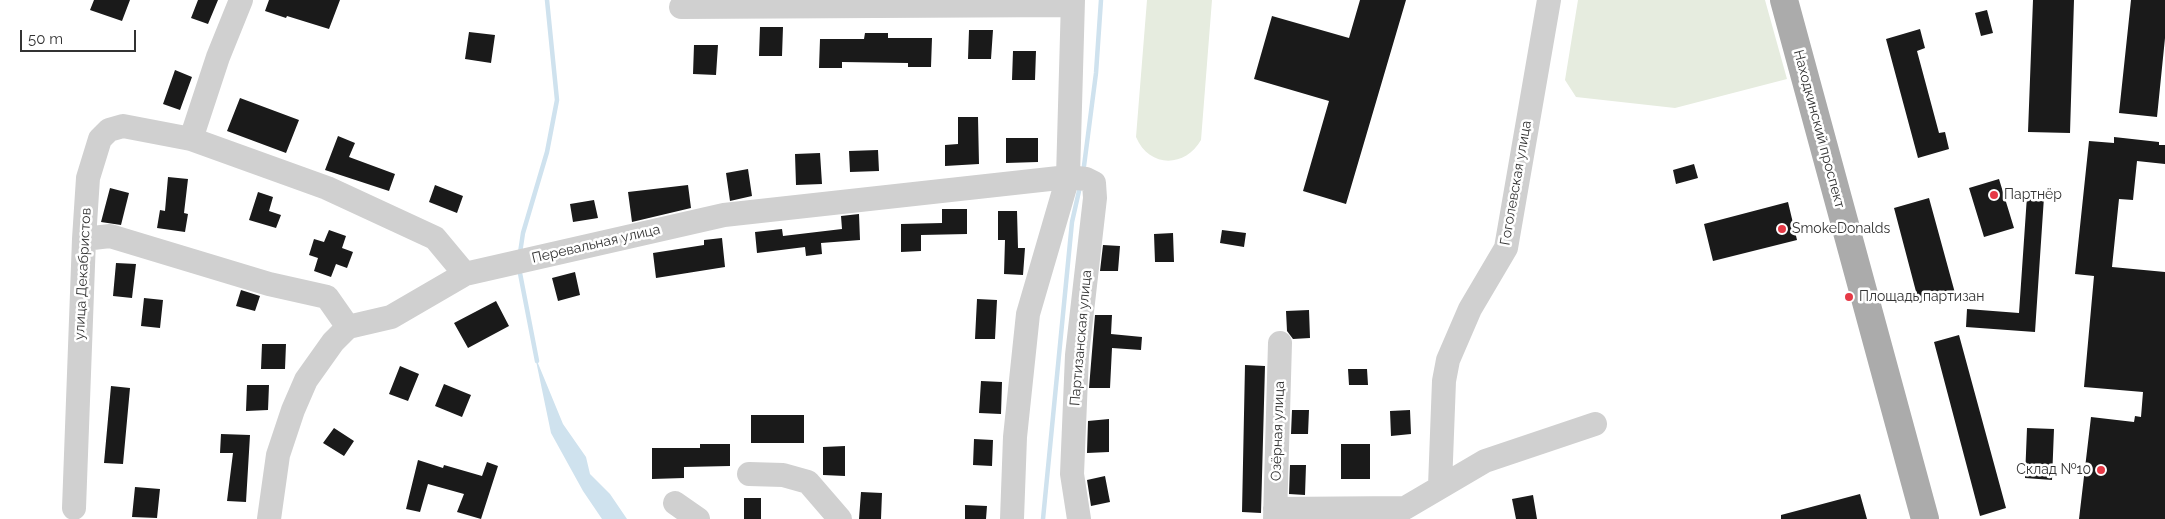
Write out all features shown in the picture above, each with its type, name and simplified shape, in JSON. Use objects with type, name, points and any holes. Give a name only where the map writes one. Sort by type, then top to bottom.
[{"type":"main road","name":"Находкинский проспект","points":[[1784,0],[1925,519]]},
{"type":"street","points":[[191,139],[218,58],[241,0]]},
{"type":"street","name":"Гоголевская улица","points":[[1440,486],[1444,381],[1448,360],[1470,309],[1506,248],[1549,0]]},
{"type":"street","points":[[680,7],[1073,2],[1068,177],[1028,314],[1015,437],[1012,519]]},
{"type":"street","name":"улица Декабристов","points":[[74,508],[88,178],[100,139],[109,130],[123,126],[191,139],[327,188],[418,228],[435,238],[465,274]]},
{"type":"street","name":"Перевальная улица","points":[[348,327],[391,317],[465,274],[547,257],[724,215],[1068,177]]},
{"type":"street","name":"Партизанская улица","points":[[1068,177],[1086,179],[1094,183],[1077,355],[1072,474],[1079,519]]},
{"type":"street","points":[[84,239],[110,236],[269,284],[327,297],[348,327],[333,342],[306,380],[293,410],[278,455],[269,519]]},
{"type":"street","name":"Озёрная улица","points":[[1275,514],[1280,343]]},
{"type":"street","points":[[1275,514],[1405,508],[1486,461],[1595,424]]},
{"type":"street","points":[[748,474],[783,476],[808,482],[840,519]]},
{"type":"street","points":[[675,502],[698,519]]},
{"type":"shaded area","points":[[1147,0],[1212,0],[1201,140],[1186,156],[1177,160],[1167,161],[1149,154],[1136,137]]},
{"type":"shaded area","points":[[1578,0],[1765,0],[1787,79],[1675,108],[1576,97],[1565,80]]},
{"type":"water","points":[[535,356],[563,424],[586,457],[590,474],[610,494],[627,519],[602,519],[583,491],[551,433]]},
{"type":"building","points":[[94,0],[130,0],[122,21],[90,10]]},
{"type":"building","points":[[198,0],[218,0],[208,24],[191,18]]},
{"type":"building","points":[[269,0],[340,0],[329,29],[265,11]]},
{"type":"building","points":[[1360,0],[1406,0],[1346,204],[1303,191],[1329,101],[1254,79],[1272,16],[1349,38]]},
{"type":"building","points":[[2033,0],[2074,0],[2070,133],[2028,132]]},
{"type":"building","points":[[2131,0],[2165,0],[2165,38],[2157,117],[2119,113]]},
{"type":"building","points":[[1987,10],[1993,33],[1981,36],[1975,13]]},
{"type":"building","points":[[760,27],[783,27],[782,56],[759,56]]},
{"type":"building","points":[[1920,29],[1925,48],[1917,51],[1939,133],[1945,132],[1949,149],[1918,158],[1886,39]]},
{"type":"building","points":[[969,30],[993,30],[991,59],[968,59]]},
{"type":"building","points":[[469,32],[495,35],[491,63],[465,59]]},
{"type":"building","points":[[865,33],[888,33],[888,38],[932,38],[931,67],[908,67],[908,63],[842,62],[842,68],[819,68],[820,39],[864,39]]},
{"type":"building","points":[[694,45],[718,45],[716,75],[693,74]]},
{"type":"building","points":[[1013,51],[1036,51],[1035,80],[1012,80]]},
{"type":"building","points":[[175,70],[192,77],[180,110],[163,104]]},
{"type":"building","points":[[240,98],[299,120],[286,153],[227,131]]},
{"type":"building","points":[[958,117],[978,117],[979,164],[945,166],[945,145],[958,144]]},
{"type":"building","points":[[338,136],[355,143],[349,157],[395,174],[389,191],[325,170]]},
{"type":"building","points":[[2114,137],[2159,142],[2159,145],[2165,145],[2165,164],[2137,161],[2133,200],[2119,199],[2112,267],[2165,272],[2165,519],[2079,519],[2091,417],[2134,422],[2135,416],[2141,417],[2143,392],[2084,387],[2094,276],[2075,274],[2089,141],[2114,143]]},
{"type":"building","points":[[1006,138],[1038,138],[1038,162],[1006,163]]},
{"type":"building","points":[[878,150],[879,171],[850,172],[849,151]]},
{"type":"building","points":[[820,153],[822,184],[796,185],[795,154]]},
{"type":"building","points":[[1694,164],[1698,178],[1676,184],[1673,170]]},
{"type":"building","points":[[748,169],[752,196],[730,201],[726,173]]},
{"type":"building","points":[[168,177],[188,179],[184,213],[188,214],[185,232],[157,228],[160,210],[165,211]]},
{"type":"building","points":[[1999,179],[2014,228],[1984,237],[1969,188]]},
{"type":"building","points":[[435,185],[463,196],[457,213],[429,202]]},
{"type":"building","points":[[688,185],[691,208],[632,222],[628,192]]},
{"type":"building","points":[[110,188],[129,193],[121,225],[101,222]]},
{"type":"building","points":[[258,192],[273,197],[269,211],[281,215],[276,228],[249,220]]},
{"type":"building","points":[[2027,196],[2044,197],[2035,332],[1966,327],[1967,309],[2019,313]]},
{"type":"building","points":[[1929,198],[1955,293],[1919,303],[1894,208]]},
{"type":"building","points":[[594,200],[598,218],[573,222],[570,204]]},
{"type":"building","points":[[1788,202],[1797,240],[1713,261],[1704,224]]},
{"type":"building","points":[[942,209],[967,209],[967,234],[921,235],[921,251],[901,252],[901,224],[942,223]]},
{"type":"building","points":[[998,211],[1017,211],[1018,248],[1025,248],[1023,275],[1004,274],[1005,240],[998,240]]},
{"type":"building","points":[[859,214],[860,240],[821,243],[822,254],[806,256],[805,247],[757,253],[755,232],[782,229],[783,236],[842,229],[841,216]]},
{"type":"building","points":[[329,230],[346,236],[342,248],[353,252],[347,268],[336,264],[331,277],[314,271],[318,258],[309,255],[314,239],[324,242]]},
{"type":"building","points":[[1222,230],[1246,233],[1244,247],[1220,243]]},
{"type":"building","points":[[1173,233],[1174,262],[1155,262],[1154,234]]},
{"type":"building","points":[[722,238],[725,267],[656,278],[653,253],[704,245],[704,240]]},
{"type":"building","points":[[1103,245],[1120,246],[1118,271],[1100,271]]},
{"type":"building","points":[[116,263],[136,264],[132,298],[113,296]]},
{"type":"building","points":[[575,272],[580,295],[558,301],[552,278]]},
{"type":"building","points":[[241,290],[260,296],[255,311],[236,306]]},
{"type":"building","points":[[144,298],[163,300],[160,328],[141,326]]},
{"type":"building","points":[[977,299],[997,300],[995,339],[975,339]]},
{"type":"building","points":[[496,301],[509,326],[468,348],[454,323]]},
{"type":"building","points":[[1309,310],[1310,338],[1293,339],[1287,331],[1286,311]]},
{"type":"building","points":[[1095,315],[1112,315],[1111,334],[1142,337],[1141,350],[1112,348],[1110,388],[1089,388]]},
{"type":"building","points":[[1959,335],[2006,508],[1980,516],[1934,342]]},
{"type":"building","points":[[262,344],[286,344],[285,369],[261,369]]},
{"type":"building","points":[[1245,365],[1265,366],[1261,513],[1242,512]]},
{"type":"building","points":[[400,366],[419,374],[408,401],[389,394]]},
{"type":"building","points":[[1348,369],[1367,369],[1368,385],[1349,385]]},
{"type":"building","points":[[981,381],[1002,382],[1001,414],[979,413]]},
{"type":"building","points":[[444,384],[471,395],[462,417],[435,406]]},
{"type":"building","points":[[247,385],[269,385],[268,410],[246,411]]},
{"type":"building","points":[[111,386],[130,388],[123,464],[104,463]]},
{"type":"building","points":[[1292,410],[1309,410],[1308,434],[1291,434]]},
{"type":"building","points":[[1410,410],[1411,434],[1391,436],[1390,411]]},
{"type":"building","points":[[751,415],[804,415],[804,443],[751,443]]},
{"type":"building","points":[[1109,419],[1109,452],[1087,453],[1088,421]]},
{"type":"building","points":[[334,428],[354,441],[344,456],[323,443]]},
{"type":"building","points":[[2027,428],[2054,429],[2052,480],[2025,478]]},
{"type":"building","points":[[221,434],[250,435],[246,502],[227,501],[233,453],[220,453]]},
{"type":"building","points":[[974,439],[993,440],[992,466],[973,465]]},
{"type":"building","points":[[700,444],[730,444],[730,466],[684,467],[684,478],[652,479],[652,448],[700,448]]},
{"type":"building","points":[[1341,444],[1370,444],[1370,479],[1341,479]]},
{"type":"building","points":[[845,446],[845,476],[823,475],[823,447]]},
{"type":"building","points":[[418,460],[443,468],[444,465],[482,476],[487,462],[498,466],[481,519],[457,512],[464,494],[428,484],[420,512],[406,509]]},
{"type":"building","points":[[1290,465],[1306,465],[1305,495],[1289,494]]},
{"type":"building","points":[[1105,476],[1110,502],[1091,506],[1087,480]]},
{"type":"building","points":[[135,487],[160,489],[157,518],[132,517]]},
{"type":"building","points":[[861,492],[882,493],[881,519],[859,519]]},
{"type":"building","points":[[1860,494],[1867,519],[1781,519],[1781,515]]},
{"type":"building","points":[[1533,495],[1537,519],[1516,519],[1512,499]]},
{"type":"building","points":[[744,498],[761,498],[761,519],[744,519]]},
{"type":"building","points":[[965,505],[987,506],[986,519],[965,519]]},
{"type":"waterway","points":[[520,253],[523,233],[547,152],[557,100],[547,0]]},
{"type":"waterway","points":[[1084,166],[1096,73],[1101,0]]},
{"type":"waterway","points":[[1043,519],[1072,222],[1079,191]]},
{"type":"waterway","points":[[519,268],[537,361]]},
{"type":"place","name":"Партнёр","points":[[1994,195]]},
{"type":"place","name":"SmokeDonalds","points":[[1782,229]]},
{"type":"place","name":"Площадь партизан","points":[[1849,297]]},
{"type":"place","name":"Склад №10","points":[[2101,470]]}]
